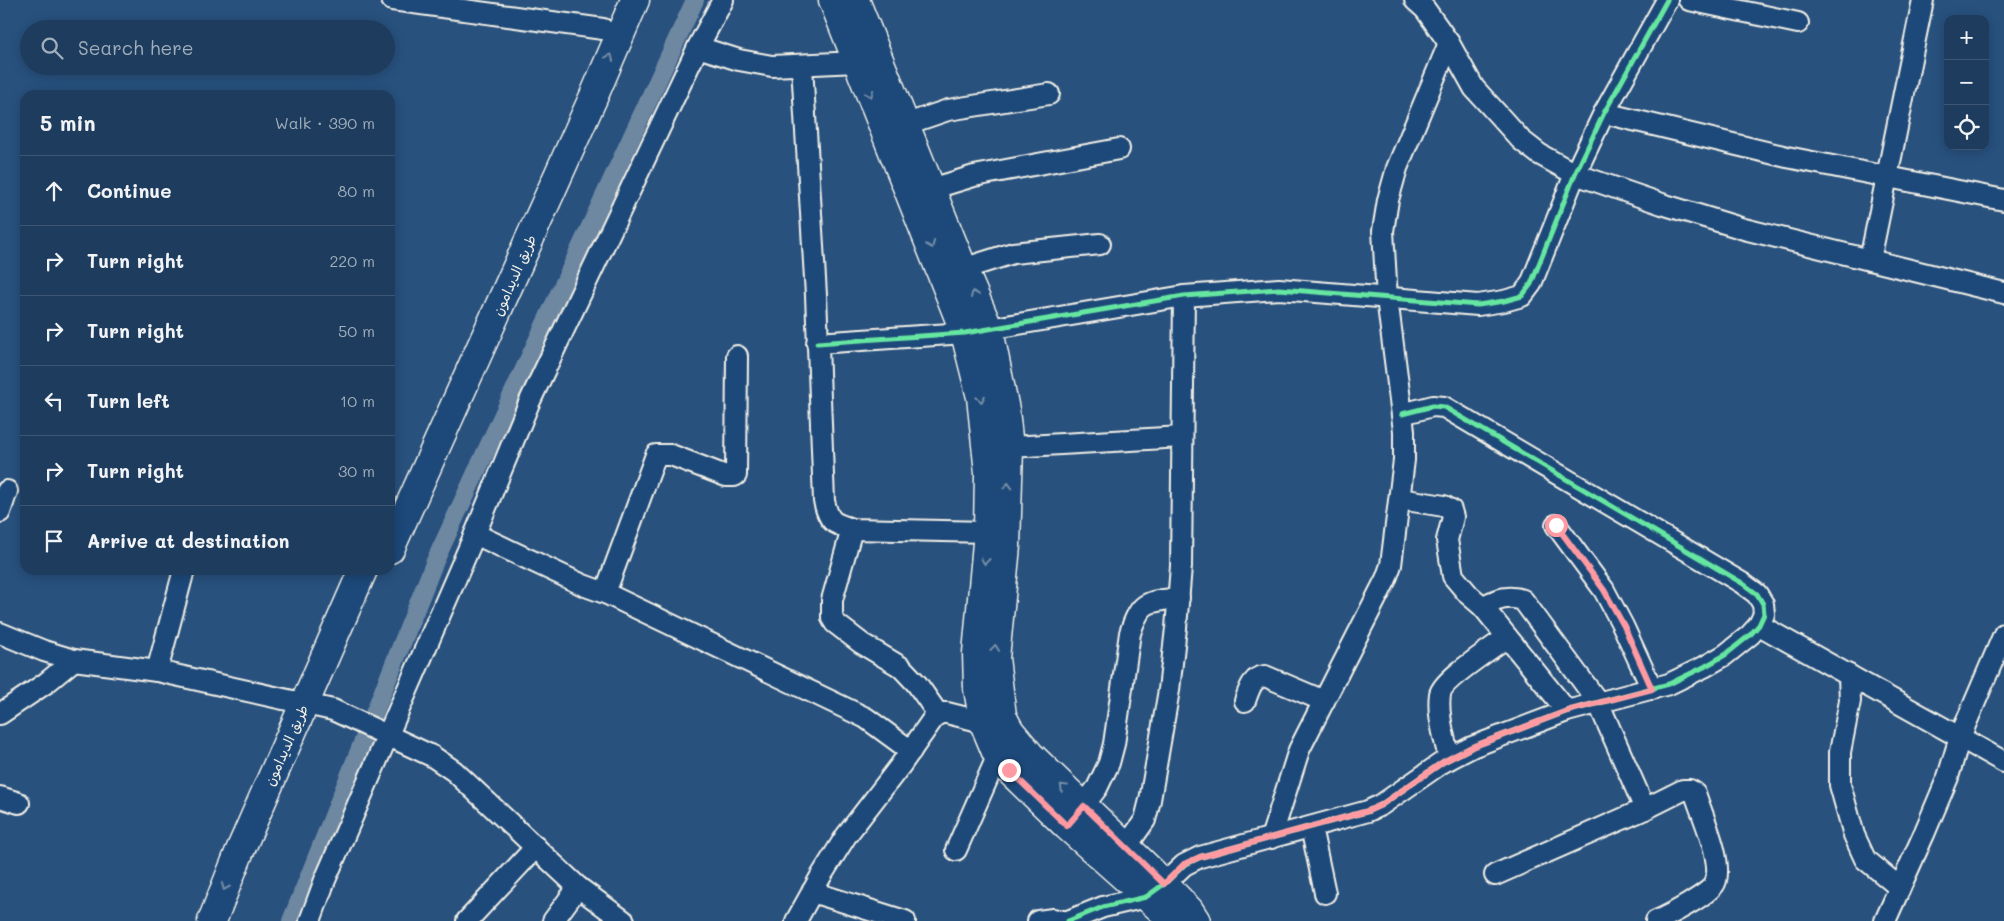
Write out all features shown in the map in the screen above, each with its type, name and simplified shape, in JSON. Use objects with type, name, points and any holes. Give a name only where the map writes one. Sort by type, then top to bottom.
[{"type":"street","points":[[392,0],[603,29]]},
{"type":"street","name":"طريق الديدامون","points":[[395,537],[585,95],[603,29],[614,0]]},
{"type":"street","name":"طريق الديدامون","points":[[395,499],[585,95],[635,0]]},
{"type":"street","points":[[310,921],[382,732],[475,534],[529,403],[698,47],[723,0]]},
{"type":"street","points":[[833,0],[857,62],[895,127]]},
{"type":"street","points":[[855,0],[895,127],[977,331],[1005,410],[1009,447],[1006,546],[995,658],[1002,716],[1002,737],[956,850]]},
{"type":"street","points":[[1415,0],[1425,9],[1449,43],[1474,88],[1521,140],[1539,154],[1575,174],[1662,204],[1744,229],[2004,293]]},
{"type":"street","points":[[818,342],[977,331],[1184,296],[1279,289],[1478,305],[1522,296],[1531,284],[1575,174],[1604,113],[1668,0]]},
{"type":"street","points":[[1689,0],[1798,23]]},
{"type":"street","points":[[1870,260],[1923,0]]},
{"type":"street","points":[[1271,838],[1296,758],[1386,579],[1394,550],[1404,460],[1402,414],[1386,298],[1383,231],[1388,200],[1397,168],[1449,43]]},
{"type":"street","points":[[698,47],[756,64],[772,66],[857,62]]},
{"type":"street","points":[[802,66],[818,342],[824,501],[828,516],[835,524],[852,529],[988,532]]},
{"type":"street","points":[[895,127],[948,110],[1049,94]]},
{"type":"street","points":[[1604,113],[1787,157],[2004,200]]},
{"type":"street","points":[[921,192],[974,176],[1119,149]]},
{"type":"street","points":[[953,272],[1013,252],[1100,244]]},
{"type":"street","points":[[1126,847],[1145,820],[1169,690],[1181,566],[1184,296]]},
{"type":"street","points":[[977,331],[981,397],[989,473],[988,532],[977,654],[978,690],[1026,788],[1126,847],[1155,891],[1165,913],[1171,921]]},
{"type":"street","points":[[606,593],[656,455],[671,455],[726,476],[734,476],[736,474],[737,356]]},
{"type":"street","points":[[1068,921],[1103,906],[1155,891],[1184,864],[1200,857],[1376,808],[1449,759],[1526,725],[1598,702],[1669,684],[1724,655],[1750,635],[1759,624],[1764,614],[1763,604],[1757,594],[1444,407],[1433,406],[1402,414]]},
{"type":"street","points":[[1009,447],[1182,437]]},
{"type":"street","points":[[0,512],[7,492]]},
{"type":"street","points":[[1400,499],[1444,506],[1451,510],[1453,516],[1447,540],[1453,576],[1469,595],[1483,607],[1567,711]]},
{"type":"street","points":[[1556,525],[1604,590],[1624,626],[1652,689]]},
{"type":"street","points":[[852,529],[832,600],[832,618],[835,624],[901,667],[917,684],[938,714]]},
{"type":"street","points":[[475,534],[583,585],[606,593],[866,718],[911,751]]},
{"type":"street","points":[[157,671],[183,575]]},
{"type":"street","name":"طريق الديدامون","points":[[212,921],[239,852],[319,707],[361,575]]},
{"type":"street","name":"طريق الديدامون","points":[[232,921],[256,855],[378,575]]},
{"type":"street","points":[[1483,607],[1490,602],[1507,598],[1515,597],[1523,600],[1598,702],[1645,809]]},
{"type":"street","points":[[1075,816],[1098,788],[1109,763],[1114,744],[1130,633],[1134,620],[1145,604],[1178,598]]},
{"type":"street","points":[[1759,624],[2004,762]]},
{"type":"street","points":[[0,633],[44,651],[74,660],[157,671],[319,707],[382,732],[432,756],[454,771],[578,887],[624,921]]},
{"type":"street","points":[[1885,921],[1948,777],[1960,737],[2004,634]]},
{"type":"street","points":[[1449,759],[1441,717],[1440,692],[1451,678],[1507,637]]},
{"type":"street","points":[[0,714],[46,683],[74,660]]},
{"type":"street","points":[[1849,675],[1850,701],[1840,752],[1840,786],[1854,835],[1865,859],[1900,888]]},
{"type":"street","points":[[1245,701],[1252,682],[1259,676],[1265,676],[1324,701]]},
{"type":"street","points":[[796,921],[857,820],[938,714],[947,713],[1002,737]]},
{"type":"street","points":[[1495,876],[1683,790],[1690,790],[1695,793],[1716,858],[1717,875],[1714,886],[1701,896],[1656,921]]},
{"type":"street","points":[[0,797],[19,803]]},
{"type":"street","points":[[1075,816],[1155,891],[1189,910],[1196,921]]},
{"type":"street","points":[[1311,827],[1325,893]]},
{"type":"street","points":[[467,921],[536,847]]},
{"type":"street","points":[[553,921],[578,887]]},
{"type":"street","points":[[812,892],[905,921]]},
{"type":"street","points":[[1038,921],[1053,918],[1063,921]]},
{"type":"waterway","points":[[291,921],[435,561],[695,0]]},
{"type":"cycle path","points":[[817,343],[965,333],[1184,296],[1279,289],[1478,305],[1522,296],[1531,284],[1575,174],[1604,113],[1667,0]]},
{"type":"cycle path","points":[[1068,921],[1103,907],[1146,897],[1164,884],[1184,865],[1200,857],[1368,811],[1381,805],[1443,762],[1472,747],[1567,711],[1669,684],[1725,655],[1750,635],[1759,625],[1764,614],[1763,604],[1757,594],[1742,583],[1444,407],[1433,406],[1402,414]]},
{"type":"route","points":[[1009,770],[1067,826],[1084,806],[1164,884],[1184,864],[1200,857],[1376,808],[1443,762],[1472,747],[1526,725],[1567,711],[1652,689],[1624,626],[1604,590],[1556,525]]}]
